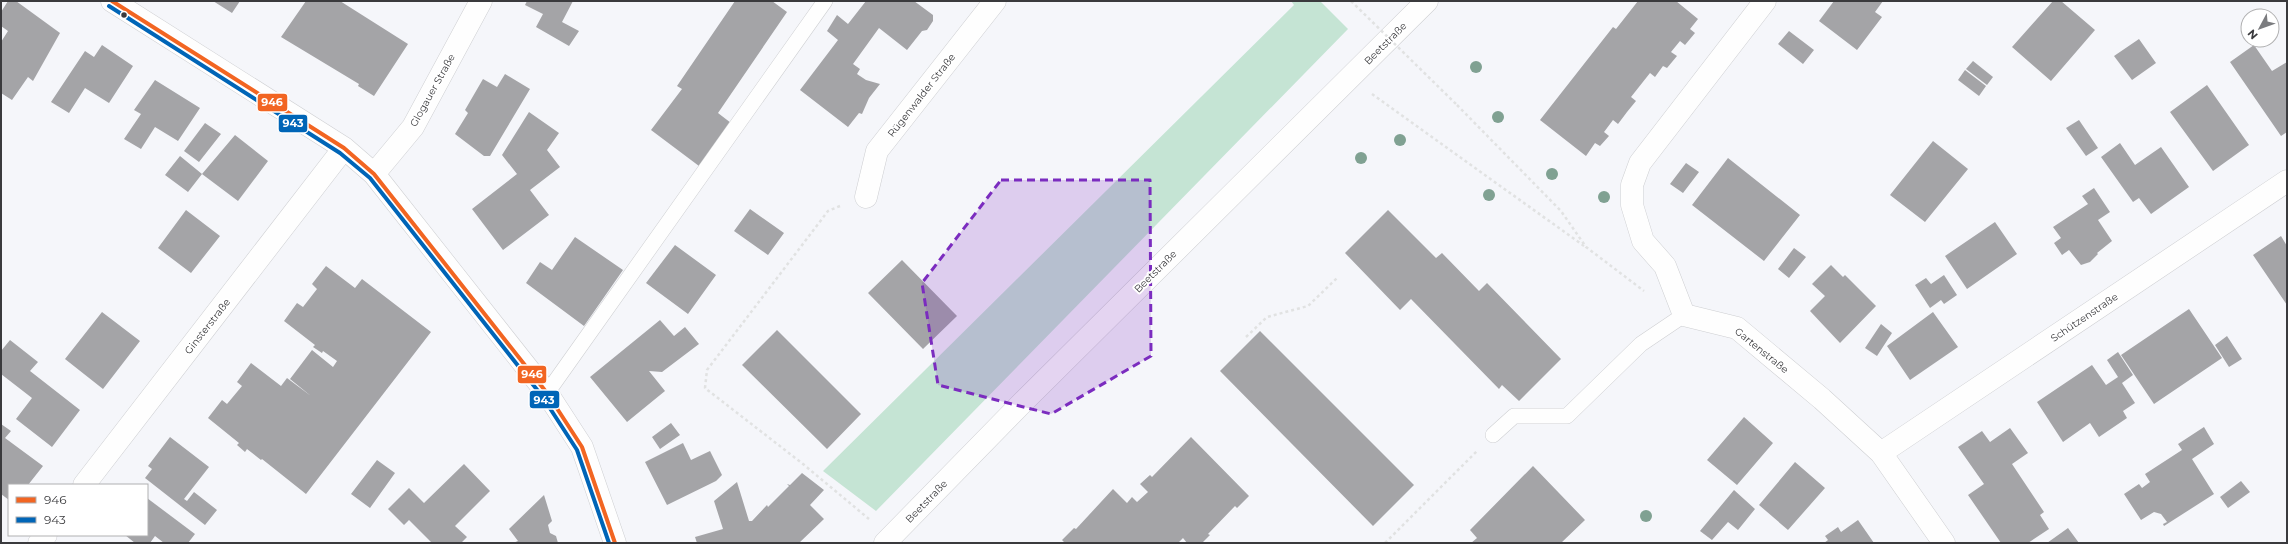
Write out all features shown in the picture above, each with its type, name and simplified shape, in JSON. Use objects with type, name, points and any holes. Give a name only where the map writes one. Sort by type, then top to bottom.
[{"type":"street","points":[[112,1],[344,148],[374,174],[547,393],[582,447],[615,543]]},
{"type":"street","name":"Glogauer Straße","points":[[374,174],[413,127],[481,1]]},
{"type":"street","name":"Rügenwalder Straße","points":[[866,197],[876,151],[995,1]]},
{"type":"street","name":"Beetstraße","points":[[888,540],[1022,403],[1427,1]]},
{"type":"street","points":[[1684,315],[1665,266],[1643,240],[1632,205],[1632,185],[1640,163],[1766,1]]},
{"type":"street","name":"Ginsterstraße","points":[[85,484],[344,148]]},
{"type":"street","name":"Schützenstraße","points":[[1881,452],[2287,181]]},
{"type":"street","name":"Gartenstraße","points":[[1684,315],[1737,328],[1881,452],[1944,543]]},
{"type":"lane","points":[[547,393],[825,1]]},
{"type":"lane","points":[[1493,435],[1514,416],[1567,416],[1641,344],[1684,315]]},
{"type":"path","points":[[1351,1],[1562,211],[1586,247]]},
{"type":"path","points":[[1350,78],[1586,247],[1637,288],[1684,315]]},
{"type":"path","points":[[866,197],[828,210],[707,370],[705,388],[803,464],[888,540]]},
{"type":"path","points":[[1246,337],[1266,317],[1308,306],[1337,278]]},
{"type":"path","points":[[1385,543],[1493,435]]},
{"type":"highlighted area","points":[[1001,180],[1150,180],[1151,356],[1051,414],[938,385],[922,283]]},
{"type":"green space","points":[[1291,1],[1320,1],[1348,29],[876,511],[823,471],[1294,5]]},
{"type":"building","points":[[8,1],[16,1],[60,33],[33,81],[28,77],[12,100],[1,93],[1,42],[8,31],[1,26],[1,12]]},
{"type":"building","points":[[213,1],[240,1],[232,13]]},
{"type":"building","points":[[306,1],[340,1],[408,44],[374,96],[358,86],[359,84],[281,37]]},
{"type":"building","points":[[527,1],[573,1],[562,22],[579,31],[569,46],[536,27],[543,14],[525,5]]},
{"type":"building","points":[[735,1],[772,1],[787,12],[718,113],[731,123],[699,166],[651,130],[682,89],[677,86]]},
{"type":"building","points":[[866,1],[914,1],[933,15],[933,21],[927,30],[922,31],[907,50],[879,28],[853,64],[860,69],[857,74],[866,80],[880,84],[869,98],[862,114],[859,113],[848,127],[800,90],[838,40],[827,31],[837,15],[848,24]]},
{"type":"building","points":[[1638,1],[1676,1],[1698,19],[1690,29],[1695,33],[1685,45],[1680,41],[1671,52],[1677,56],[1667,68],[1663,66],[1655,77],[1650,73],[1631,97],[1636,101],[1618,124],[1613,120],[1604,132],[1609,136],[1600,146],[1595,143],[1586,156],[1540,120],[1613,27],[1616,29]]},
{"type":"building","points":[[1834,1],[1883,1],[1875,12],[1882,17],[1857,50],[1819,21]]},
{"type":"building","points":[[2053,1],[2061,1],[2095,30],[2051,81],[2012,47]]},
{"type":"building","points":[[1789,31],[1814,50],[1803,64],[1778,44]]},
{"type":"building","points":[[2139,39],[2156,63],[2132,80],[2114,56]]},
{"type":"building","points":[[102,45],[133,66],[109,103],[85,88],[69,113],[51,102],[85,51],[94,57]]},
{"type":"building","points":[[2250,48],[2256,48],[2272,71],[2287,62],[2287,132],[2281,136],[2230,62]]},
{"type":"building","points":[[1973,61],[1993,77],[1987,85],[1966,69]]},
{"type":"building","points":[[1965,70],[1986,86],[1979,96],[1958,80]]},
{"type":"building","points":[[505,74],[530,89],[490,156],[484,156],[455,134],[468,113],[465,110],[483,79],[497,87]]},
{"type":"building","points":[[155,80],[200,108],[178,141],[155,127],[141,149],[124,139],[141,114],[134,110]]},
{"type":"building","points":[[2207,85],[2249,145],[2213,171],[2170,112]]},
{"type":"building","points":[[529,112],[559,133],[547,150],[560,167],[530,190],[549,215],[503,250],[472,209],[517,174],[502,155]]},
{"type":"building","points":[[2079,120],[2098,148],[2086,156],[2066,128]]},
{"type":"building","points":[[205,123],[221,134],[199,162],[184,151]]},
{"type":"building","points":[[235,135],[268,161],[238,201],[202,174]]},
{"type":"building","points":[[1933,141],[1968,169],[1925,222],[1890,195]]},
{"type":"building","points":[[2120,143],[2135,165],[2161,147],[2189,187],[2151,214],[2139,198],[2133,202],[2101,157]]},
{"type":"building","points":[[180,156],[202,174],[188,192],[165,175]]},
{"type":"building","points":[[1728,158],[1800,215],[1764,261],[1692,205]]},
{"type":"building","points":[[1686,163],[1699,172],[1683,193],[1670,184]]},
{"type":"building","points":[[2094,188],[2110,212],[2098,220],[2112,241],[2097,253],[2098,254],[2090,262],[2081,265],[2069,250],[2062,255],[2054,243],[2061,238],[2053,227],[2088,204],[2082,196]]},
{"type":"building","points":[[750,209],[784,233],[768,255],[734,231]]},
{"type":"building","points":[[186,210],[220,236],[191,273],[158,248]]},
{"type":"building","points":[[1388,210],[1436,258],[1442,253],[1479,291],[1487,283],[1561,359],[1519,401],[1502,385],[1499,389],[1411,299],[1400,310],[1345,253]]},
{"type":"building","points":[[1995,222],[2017,254],[1967,289],[1945,256]]},
{"type":"building","points":[[2281,236],[2287,246],[2287,305],[2253,255]]},
{"type":"building","points":[[575,237],[623,270],[584,326],[526,283],[540,262],[552,270]]},
{"type":"building","points":[[675,245],[716,275],[688,314],[646,283]]},
{"type":"building","points":[[1794,248],[1806,257],[1789,278],[1778,269]]},
{"type":"building","points":[[902,260],[957,316],[923,349],[868,293]]},
{"type":"building","points":[[1831,265],[1843,277],[1845,275],[1876,306],[1840,343],[1810,311],[1825,296],[1812,284]]},
{"type":"building","points":[[326,266],[355,288],[362,279],[431,332],[306,494],[262,459],[261,460],[247,449],[245,452],[237,445],[239,443],[208,418],[222,400],[227,404],[242,386],[237,382],[251,363],[281,386],[287,378],[311,396],[290,379],[312,350],[333,367],[337,361],[323,351],[322,353],[313,347],[315,345],[284,321],[297,303],[303,307],[317,289],[312,284]]},
{"type":"building","points":[[1944,275],[1957,295],[1944,304],[1941,300],[1930,308],[1915,285],[1926,278],[1931,284]]},
{"type":"building","points":[[2189,309],[2222,358],[2154,404],[2121,355]]},
{"type":"building","points":[[102,312],[140,341],[103,389],[65,359]]},
{"type":"building","points":[[1933,312],[1958,347],[1910,380],[1887,346]]},
{"type":"building","points":[[660,320],[674,336],[685,327],[699,344],[662,372],[649,371],[665,391],[627,422],[590,377]]},
{"type":"building","points":[[1881,324],[1892,333],[1877,356],[1865,348]]},
{"type":"building","points":[[777,330],[861,414],[827,449],[742,365]]},
{"type":"building","points":[[1260,331],[1414,485],[1373,526],[1220,371]]},
{"type":"building","points":[[2227,336],[2242,359],[2229,367],[2215,345]]},
{"type":"building","points":[[10,340],[38,362],[30,371],[80,410],[52,447],[16,419],[32,398],[1,374],[1,351]]},
{"type":"building","points":[[2118,352],[2133,375],[2122,383],[2135,403],[2123,411],[2127,418],[2099,437],[2090,423],[2063,442],[2037,402],[2092,365],[2106,385],[2118,377],[2107,360]]},
{"type":"building","points":[[1744,417],[1773,443],[1737,485],[1707,460]]},
{"type":"building","points":[[671,423],[680,435],[660,449],[652,437]]},
{"type":"building","points":[[1,424],[11,431],[5,438],[43,466],[29,484],[8,484],[8,499],[1,494]]},
{"type":"building","points":[[2204,427],[2214,444],[2192,459],[2214,494],[2164,526],[2163,524],[2167,522],[2161,514],[2154,512],[2141,520],[2124,494],[2139,484],[2142,488],[2150,482],[2145,474],[2182,450],[2178,444]]},
{"type":"building","points":[[2010,428],[2028,453],[2012,464],[2044,512],[2040,515],[2049,529],[2028,543],[2001,543],[1968,495],[1984,484],[1958,447],[1982,431],[1990,442]]},
{"type":"building","points":[[170,437],[209,467],[184,499],[187,501],[194,492],[217,510],[205,525],[145,478],[152,469],[148,466]]},
{"type":"building","points":[[1191,437],[1249,496],[1237,508],[1235,506],[1208,534],[1210,535],[1202,543],[1187,543],[1183,538],[1178,543],[1065,543],[1062,540],[1074,528],[1076,529],[1113,489],[1127,503],[1132,497],[1137,502],[1148,492],[1140,484],[1150,475],[1152,477]]},
{"type":"building","points":[[683,443],[691,460],[710,451],[722,475],[716,481],[667,505],[645,462]]},
{"type":"building","points":[[377,460],[395,473],[370,508],[351,494]]},
{"type":"building","points":[[1795,462],[1825,488],[1788,530],[1759,505]]},
{"type":"building","points":[[464,464],[490,491],[455,526],[467,537],[461,543],[432,543],[409,520],[404,525],[388,509],[409,488],[424,503]]},
{"type":"building","points":[[1533,466],[1585,520],[1561,543],[1471,543],[1477,538],[1470,530]]},
{"type":"building","points":[[802,473],[824,490],[810,505],[824,519],[799,543],[697,543],[695,537],[723,529],[714,501],[737,482],[749,521],[752,521],[767,505],[768,507],[789,486],[787,484],[790,485]]},
{"type":"building","points":[[2241,481],[2250,492],[2228,508],[2220,497]]},
{"type":"building","points":[[1734,490],[1755,509],[1738,530],[1728,522],[1712,540],[1700,531]]},
{"type":"building","points":[[544,495],[552,521],[548,525],[550,533],[556,536],[558,543],[513,543],[518,541],[509,529]]},
{"type":"building","points":[[148,499],[195,534],[188,543],[164,543],[155,536],[150,543],[135,543],[126,536],[148,536]]},
{"type":"building","points":[[1858,520],[1874,543],[1824,543],[1828,540],[1825,536],[1838,527],[1841,532]]},
{"type":"building","points":[[2068,528],[2079,543],[2047,543]]},
{"type":"transit line","name":"946","points":[[112,1],[344,148],[374,174],[547,393],[582,447],[615,543]]},
{"type":"transit line","name":"943","points":[[109,6],[340,153],[370,178],[542,396],[577,450],[609,543]]}]
